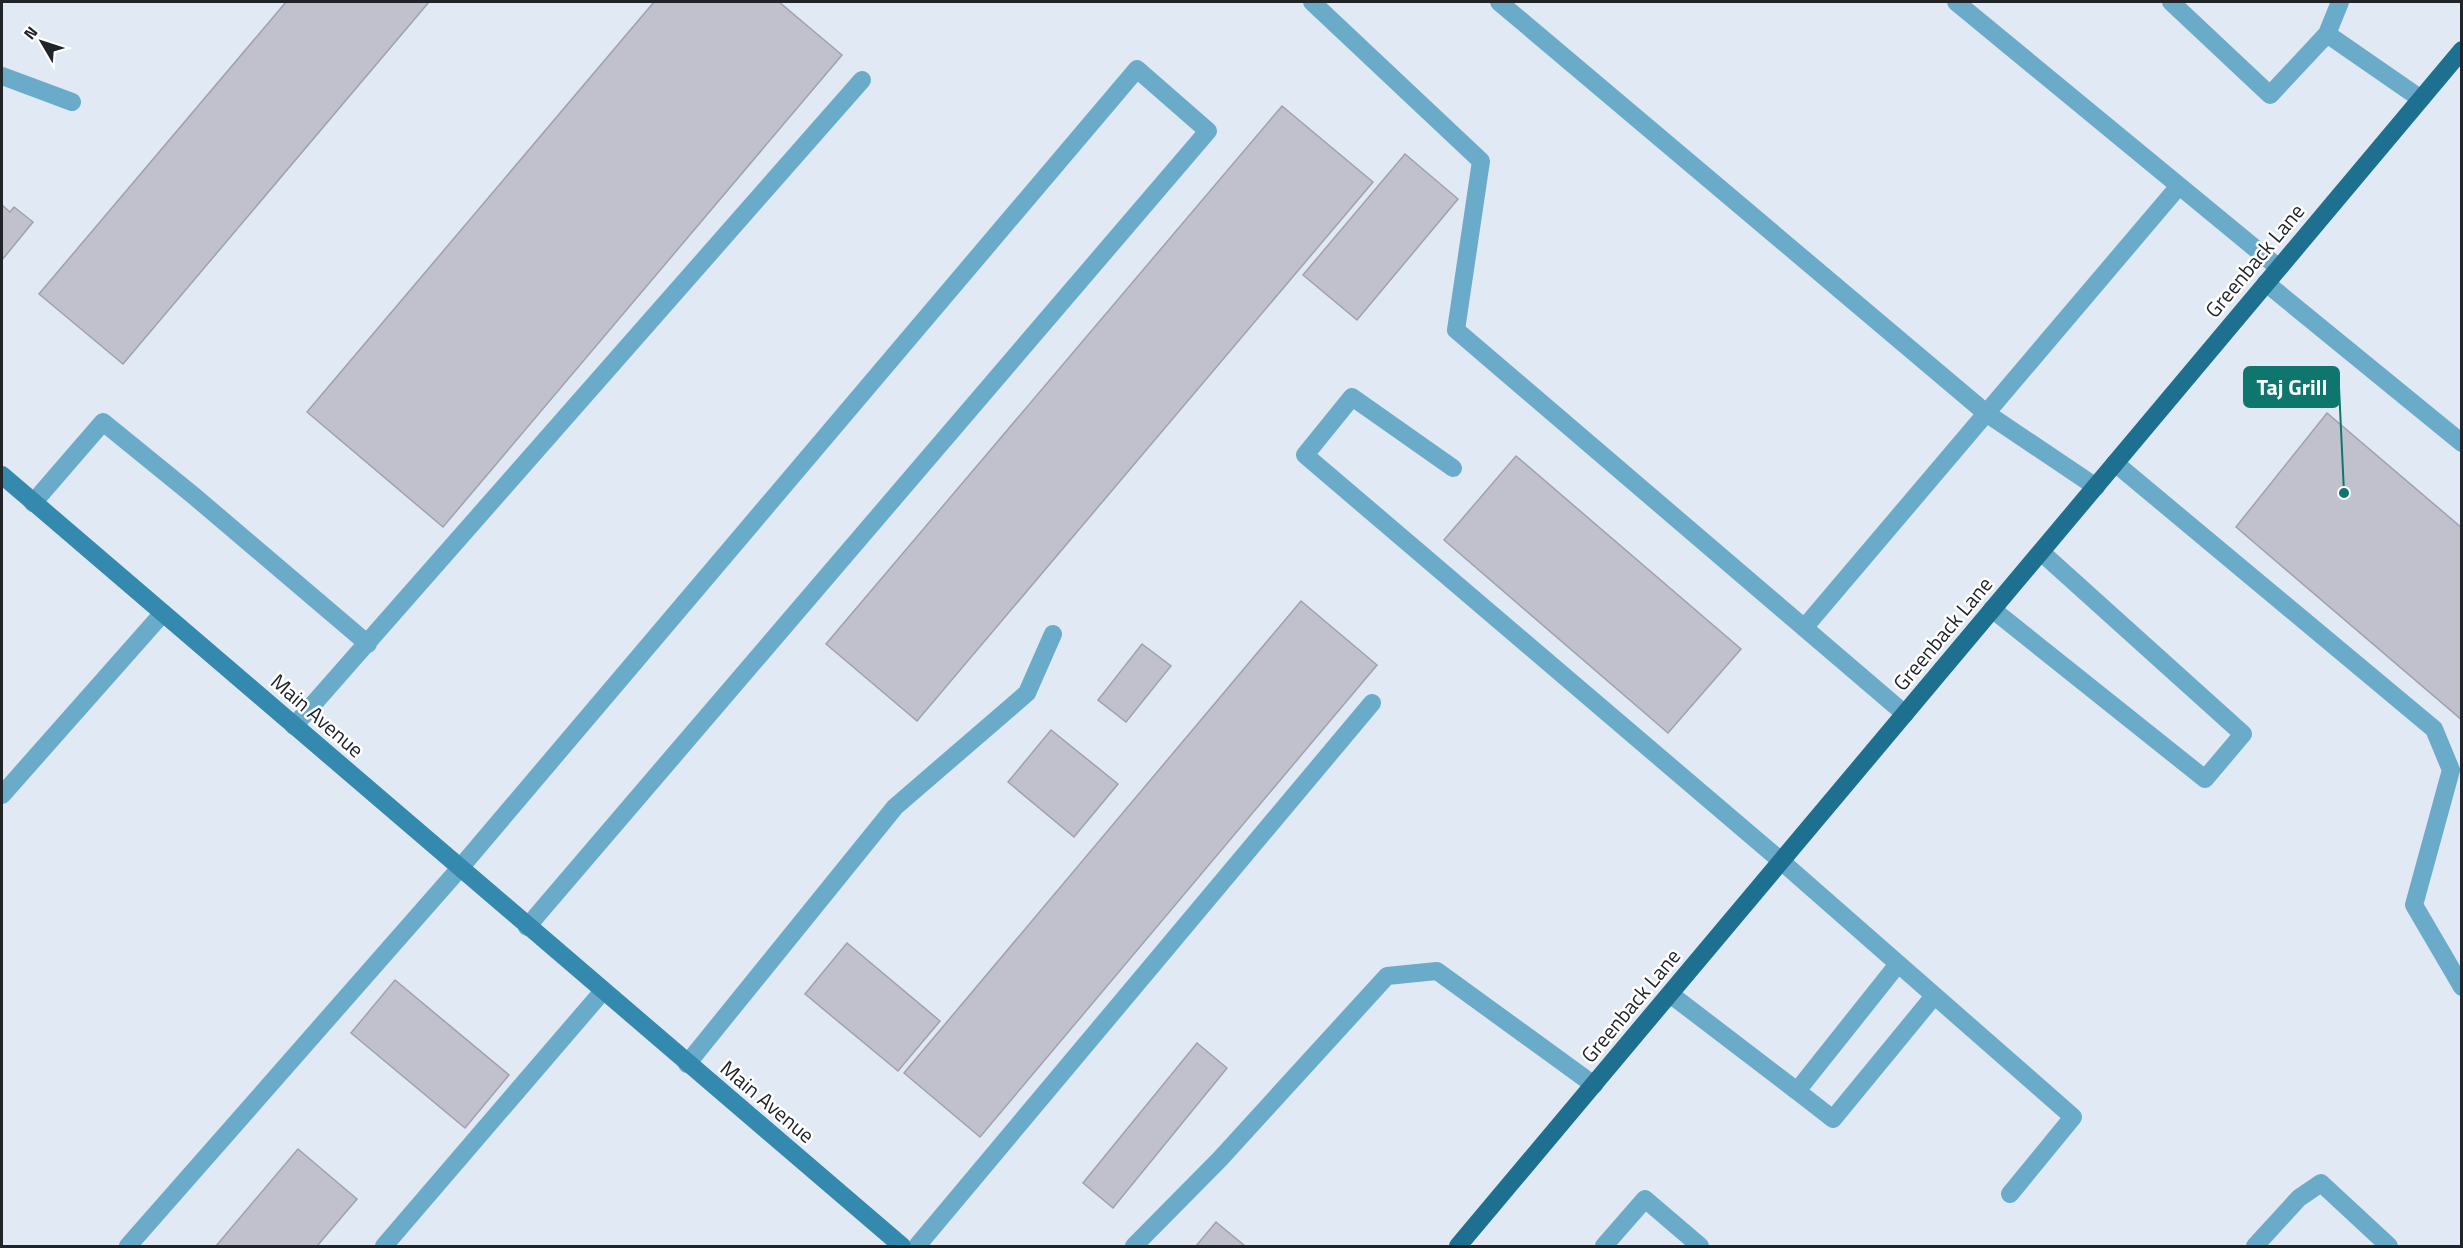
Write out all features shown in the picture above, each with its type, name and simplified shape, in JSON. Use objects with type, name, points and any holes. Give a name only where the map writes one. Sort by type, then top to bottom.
[{"type":"main road","name":"Greenback Lane","points":[[1458,1246],[2462,50]]},
{"type":"street","points":[[1312,2],[1481,161],[1456,330],[1905,714]]},
{"type":"street","points":[[1499,2],[1986,413],[2096,487]]},
{"type":"street","points":[[1956,2],[2279,268]]},
{"type":"street","points":[[2171,2],[2270,95],[2327,34],[2340,2]]},
{"type":"street","points":[[2327,34],[2421,99]]},
{"type":"street","points":[[128,1246],[460,868],[1137,69],[1208,131],[527,927]]},
{"type":"street","points":[[2,76],[72,102]]},
{"type":"street","points":[[294,726],[862,80]]},
{"type":"street","points":[[1804,628],[2179,186]]},
{"type":"street","points":[[2266,283],[2462,443]]},
{"type":"street","points":[[1453,468],[1352,397],[1305,455],[1781,861],[2073,1117],[2010,1194]]},
{"type":"street","points":[[33,503],[104,422],[368,644]]},
{"type":"street","points":[[2115,463],[2434,729],[2451,770],[2414,905],[2462,987]]},
{"type":"street","name":"Main Avenue","points":[[2,475],[902,1246]]},
{"type":"street","points":[[1992,609],[2205,779],[2243,734],[2041,552]]},
{"type":"street","points":[[2,795],[163,613]]},
{"type":"street","points":[[687,1064],[896,807],[1027,693],[1053,634]]},
{"type":"street","points":[[917,1246],[1372,703]]},
{"type":"street","points":[[1797,1091],[1898,964]]},
{"type":"street","points":[[1134,1246],[1220,1159],[1387,976],[1437,971],[1594,1085]]},
{"type":"street","points":[[384,1246],[603,992]]},
{"type":"street","points":[[1670,994],[1833,1119],[1934,996]]},
{"type":"street","points":[[2254,1246],[2299,1198],[2321,1183],[2389,1246]]},
{"type":"street","points":[[1604,1246],[1645,1199],[1700,1246]]},
{"type":"building","points":[[286,2],[429,2],[123,364],[39,294]]},
{"type":"building","points":[[654,2],[779,2],[842,55],[443,527],[307,412]]},
{"type":"building","points":[[1282,106],[1373,182],[917,721],[826,644]]},
{"type":"building","points":[[1405,154],[1458,199],[1357,320],[1303,275]]},
{"type":"building","points":[[2,205],[10,212],[14,207],[33,222],[2,260]]},
{"type":"building","points":[[2327,413],[2462,528],[2462,720],[2236,527]]},
{"type":"building","points":[[1516,456],[1741,649],[1668,733],[1444,540]]},
{"type":"building","points":[[1301,601],[1377,665],[980,1137],[904,1073]]},
{"type":"building","points":[[1142,644],[1171,666],[1126,722],[1098,700]]},
{"type":"building","points":[[1051,730],[1118,784],[1074,837],[1008,782]]},
{"type":"building","points":[[847,943],[940,1021],[898,1071],[805,994]]},
{"type":"building","points":[[395,980],[509,1075],[465,1128],[351,1033]]},
{"type":"building","points":[[1197,1043],[1227,1068],[1113,1208],[1083,1183]]},
{"type":"building","points":[[298,1149],[357,1199],[317,1246],[216,1246]]},
{"type":"building","points":[[1216,1222],[1245,1246],[1196,1246]]},
{"type":"place","name":"Taj Grill","points":[[2344,493]]}]
